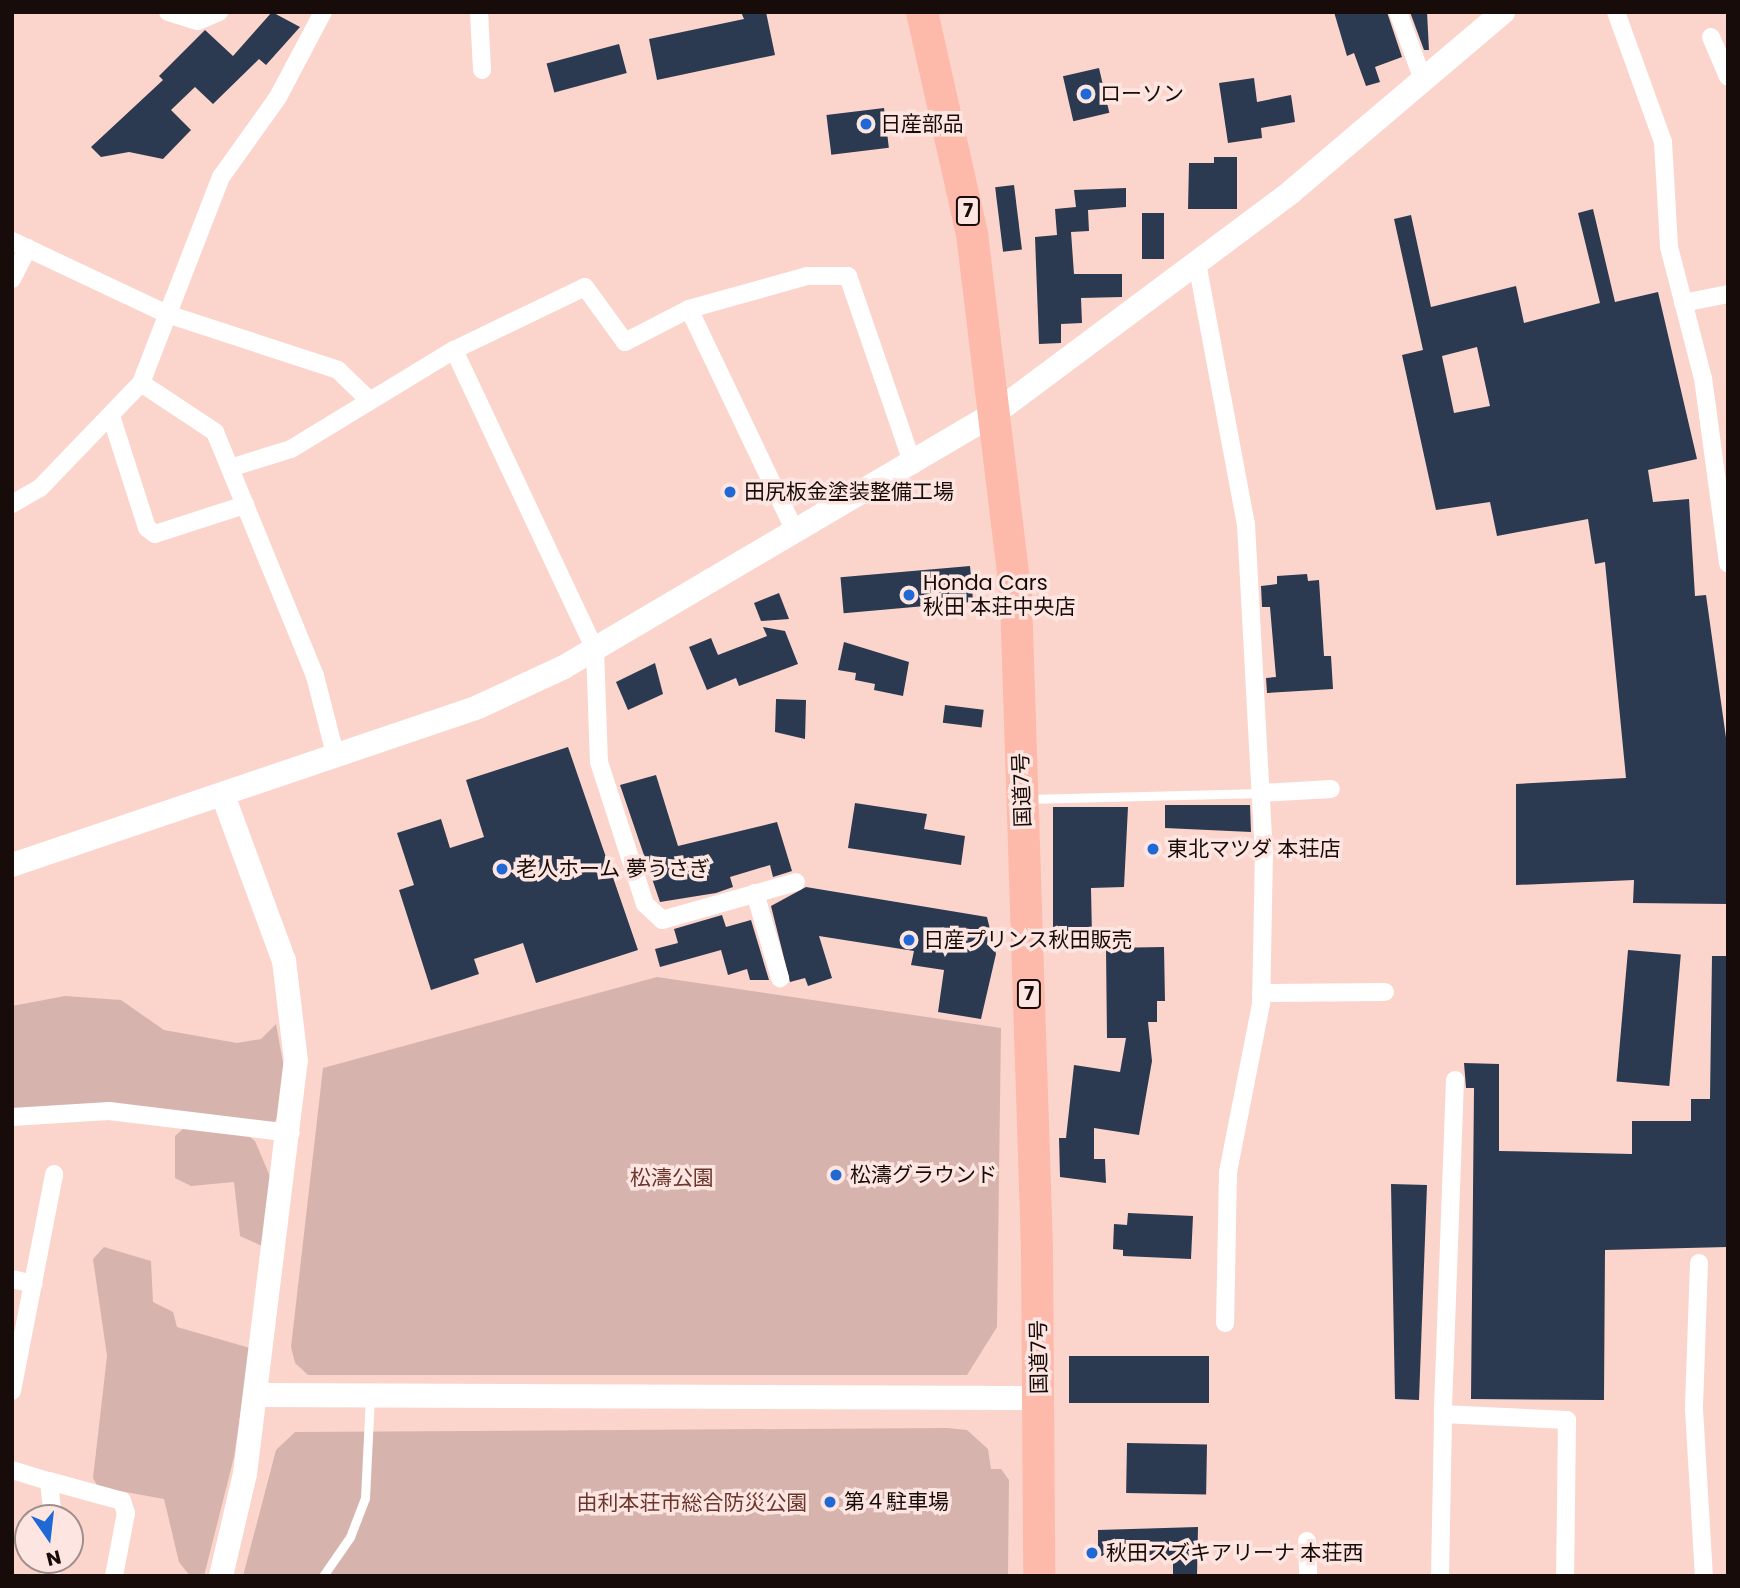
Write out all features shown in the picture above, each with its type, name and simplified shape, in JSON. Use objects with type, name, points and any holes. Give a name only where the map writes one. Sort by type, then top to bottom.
[{"type":"highway","name":"国道7号","points":[[922,12],[961,170],[995,413],[1016,598],[1039,1398],[1039,1576]]},
{"type":"street","points":[[168,12],[198,21],[219,12]]},
{"type":"street","points":[[12,504],[40,488],[112,419],[141,383],[221,177],[278,97],[323,12]]},
{"type":"street","points":[[479,12],[482,70]]},
{"type":"street","points":[[1398,12],[1423,79]]},
{"type":"street","points":[[12,864],[336,758],[478,707],[595,649],[914,465],[995,413],[1197,263],[1503,12]]},
{"type":"street","points":[[1616,12],[1663,142],[1669,247],[1703,378],[1722,487],[1728,563]]},
{"type":"street","points":[[1711,37],[1728,77]]},
{"type":"street","points":[[12,279],[20,245],[167,314],[338,370],[368,399]]},
{"type":"street","points":[[1197,263],[1246,524],[1261,793],[1261,993],[1228,1172],[1225,1323]]},
{"type":"street","points":[[230,468],[291,449],[368,399],[454,350],[585,288],[625,342],[689,309],[807,276],[848,276],[914,465]]},
{"type":"street","points":[[1684,303],[1728,294]]},
{"type":"street","points":[[689,309],[796,533]]},
{"type":"street","points":[[454,350],[595,649],[599,762],[645,904],[662,920],[796,882]]},
{"type":"street","points":[[141,383],[215,432],[315,676],[336,758]]},
{"type":"street","points":[[112,419],[147,528],[155,534],[246,505]]},
{"type":"street","points":[[1261,793],[1331,789]]},
{"type":"street","points":[[221,1576],[256,1395],[290,1133],[296,1061],[284,961],[223,795]]},
{"type":"street","points":[[755,893],[780,978]]},
{"type":"street","points":[[1261,993],[1385,992]]},
{"type":"street","points":[[1440,1576],[1455,1080]]},
{"type":"street","points":[[12,1117],[109,1111],[290,1133]]},
{"type":"street","points":[[12,1391],[54,1174]]},
{"type":"street","points":[[1699,1263],[1695,1409],[1704,1576]]},
{"type":"street","points":[[12,1279],[33,1284]]},
{"type":"street","points":[[256,1395],[1039,1398]]},
{"type":"street","points":[[1443,1414],[1567,1420],[1565,1576]]},
{"type":"street","points":[[12,1470],[122,1501],[126,1513],[114,1576]]},
{"type":"street","points":[[49,1481],[51,1504]]},
{"type":"street","points":[[1307,1541],[1308,1576]]},
{"type":"lane","points":[[1023,799],[1261,793]]},
{"type":"lane","points":[[323,1576],[350,1538],[365,1498],[370,1395]]},
{"type":"green space","name":"松濤公園","points":[[657,977],[1001,1028],[997,1327],[967,1375],[308,1375],[295,1363],[291,1347],[323,1068]]},
{"type":"green space","points":[[65,996],[121,1000],[164,1030],[237,1043],[261,1039],[276,1024],[284,1068],[279,1115],[274,1123],[124,1106],[12,1111],[12,1006]]},
{"type":"green space","points":[[185,1127],[245,1133],[255,1141],[272,1181],[262,1246],[240,1236],[234,1182],[191,1186],[175,1178],[175,1136]]},
{"type":"green space","points":[[104,1247],[151,1261],[153,1302],[173,1312],[177,1327],[250,1348],[234,1457],[204,1576],[190,1576],[179,1562],[164,1499],[98,1487],[93,1478],[107,1356],[93,1259]]},
{"type":"green space","name":"由利本荘市総合防災公園","points":[[967,1430],[988,1449],[991,1469],[1001,1469],[1009,1480],[1008,1576],[243,1576],[276,1450],[295,1432]]},
{"type":"building","points":[[272,12],[300,27],[266,65],[259,59],[213,104],[195,87],[171,110],[191,130],[163,159],[129,152],[101,157],[91,147],[163,80],[159,76],[205,30],[233,56]]},
{"type":"building","points":[[741,12],[766,12],[775,55],[657,80],[649,39],[744,19]]},
{"type":"building","points":[[1334,12],[1387,12],[1402,57],[1375,67],[1380,82],[1366,86],[1354,53],[1347,56]]},
{"type":"building","points":[[1410,12],[1427,12],[1429,50],[1424,50]]},
{"type":"building","points":[[619,44],[627,73],[554,92],[547,63]]},
{"type":"building","name":"ローソン","points":[[1099,68],[1109,113],[1073,121],[1063,76]]},
{"type":"building","points":[[1254,78],[1257,102],[1291,95],[1295,122],[1261,128],[1262,138],[1228,143],[1219,83]]},
{"type":"building","points":[[884,108],[889,148],[831,155],[826,115]]},
{"type":"building","points":[[1214,157],[1237,157],[1237,209],[1188,209],[1189,163],[1214,163]]},
{"type":"building","points":[[1014,185],[1022,250],[1003,252],[995,187]]},
{"type":"building","points":[[1126,188],[1126,207],[1088,210],[1089,231],[1071,232],[1074,274],[1122,274],[1122,297],[1081,298],[1082,323],[1061,324],[1061,343],[1039,344],[1035,237],[1057,235],[1055,209],[1076,207],[1074,190]]},
{"type":"building","points":[[1593,209],[1615,302],[1658,292],[1697,459],[1648,470],[1653,502],[1689,499],[1695,596],[1706,595],[1728,752],[1728,904],[1633,903],[1634,880],[1516,885],[1516,784],[1626,778],[1605,562],[1595,564],[1588,519],[1497,536],[1490,502],[1436,510],[1402,355],[1423,350],[1394,219],[1411,215],[1431,307],[1516,286],[1524,323],[1600,303],[1578,213]],"holes":[[[1477,347],[1490,406],[1454,413],[1442,356]]]},
{"type":"building","points":[[1142,213],[1164,213],[1164,259],[1142,259]]},
{"type":"building","points":[[970,566],[973,602],[844,613],[840,577]]},
{"type":"building","points":[[1307,574],[1308,581],[1319,580],[1324,656],[1331,656],[1333,689],[1267,693],[1266,678],[1276,677],[1270,607],[1262,607],[1261,586],[1277,584],[1277,576]]},
{"type":"building","points":[[779,593],[789,619],[761,621],[754,603]]},
{"type":"building","points":[[763,627],[785,631],[798,664],[739,686],[736,678],[707,690],[689,647],[711,638],[718,655],[767,636]]},
{"type":"building","points":[[844,642],[909,662],[903,696],[874,690],[875,684],[855,680],[856,673],[838,670]]},
{"type":"building","points":[[655,663],[663,694],[628,710],[616,682]]},
{"type":"building","points":[[776,699],[806,700],[805,739],[775,732]]},
{"type":"building","points":[[945,705],[984,710],[982,728],[943,723]]},
{"type":"building","name":"老人ホーム 夢うさぎ","points":[[568,747],[638,950],[536,983],[523,943],[474,959],[479,974],[431,990],[399,890],[414,885],[397,833],[441,819],[450,848],[484,837],[466,780]]},
{"type":"building","points":[[656,775],[678,846],[777,822],[792,871],[773,877],[770,865],[730,877],[733,887],[716,893],[660,902],[620,785]]},
{"type":"building","points":[[855,803],[927,814],[924,829],[965,836],[961,865],[848,848]]},
{"type":"building","points":[[1165,805],[1250,805],[1251,832],[1165,828]]},
{"type":"building","points":[[1053,807],[1128,807],[1124,887],[1091,888],[1092,937],[1053,937]]},
{"type":"building","points":[[806,887],[987,917],[996,954],[981,1019],[938,1012],[944,970],[911,965],[914,951],[819,936],[832,978],[808,986],[805,978],[790,982],[771,906]]},
{"type":"building","points":[[722,915],[726,927],[751,920],[769,980],[750,980],[747,969],[728,975],[721,950],[660,967],[655,949],[678,943],[674,929]]},
{"type":"building","points":[[1164,947],[1165,1001],[1157,1001],[1157,1022],[1148,1022],[1152,1061],[1139,1135],[1094,1128],[1094,1159],[1105,1159],[1106,1183],[1060,1177],[1059,1138],[1066,1138],[1074,1065],[1120,1072],[1126,1038],[1107,1038],[1106,948]]},
{"type":"building","points":[[1628,950],[1681,955],[1669,1086],[1616,1081]]},
{"type":"building","points":[[1712,956],[1728,956],[1728,1247],[1605,1250],[1604,1400],[1471,1399],[1474,1088],[1466,1088],[1464,1063],[1499,1064],[1499,1151],[1632,1154],[1632,1121],[1691,1121],[1691,1099],[1710,1099]]},
{"type":"building","points":[[1391,1184],[1427,1185],[1419,1400],[1395,1399]]},
{"type":"building","points":[[1128,1213],[1193,1216],[1191,1259],[1123,1256],[1123,1250],[1113,1249],[1114,1224],[1127,1225]]},
{"type":"building","points":[[1069,1356],[1209,1356],[1209,1403],[1069,1403]]},
{"type":"building","points":[[1127,1443],[1207,1444],[1206,1494],[1126,1493]]},
{"type":"building","points":[[1198,1527],[1197,1576],[1173,1576],[1173,1559],[1159,1555],[1098,1556],[1098,1530]]},
{"type":"place","name":"ローソン","points":[[1086,94]]},
{"type":"place","name":"日産部品","points":[[866,124]]},
{"type":"place","name":"田尻板金塗装整備工場","points":[[730,492]]},
{"type":"place","name":"Honda Cars 秋田 本荘中央店","points":[[909,595]]},
{"type":"place","name":"東北マツダ 本荘店","points":[[1153,849]]},
{"type":"place","name":"老人ホーム 夢うさぎ","points":[[502,869]]},
{"type":"place","name":"日産プリンス秋田販売","points":[[909,940]]},
{"type":"place","name":"松濤グラウンド","points":[[836,1175]]},
{"type":"place","name":"第４駐車場","points":[[830,1502]]},
{"type":"place","name":"秋田スズキアリーナ 本荘西","points":[[1092,1553]]}]
